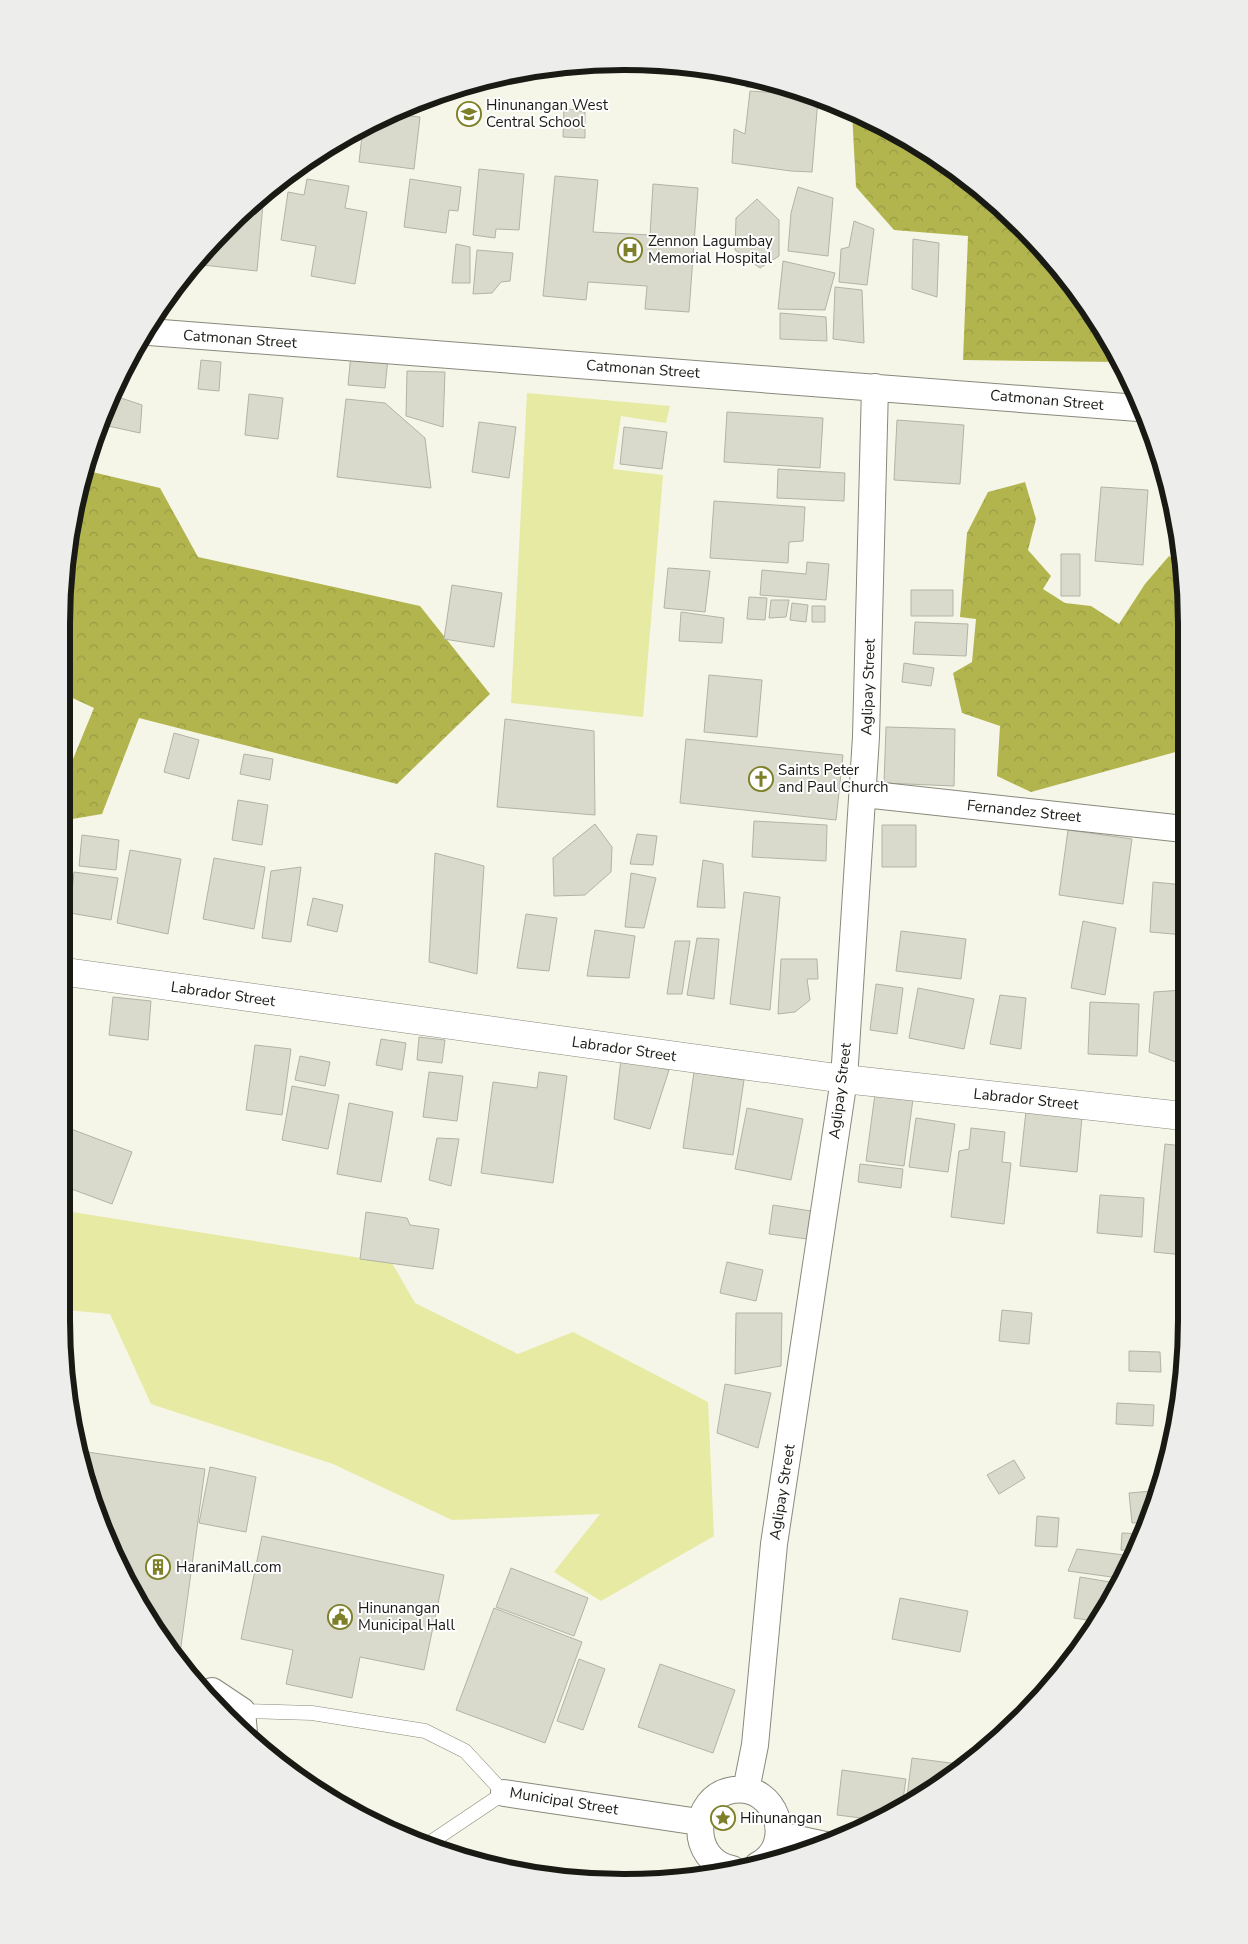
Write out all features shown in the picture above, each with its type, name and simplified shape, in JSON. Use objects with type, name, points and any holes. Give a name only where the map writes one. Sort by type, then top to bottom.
[{"type":"street","name":"Catmonan Street","points":[[153,332],[1134,408]]},
{"type":"street","name":"Aglipay Street","points":[[746,1790],[755,1745],[774,1544],[844,1079],[864,794],[876,387]]},
{"type":"street","name":"Fernandez Street","points":[[864,794],[1178,828]]},
{"type":"street","name":"Labrador Street","points":[[70,973],[844,1079],[1178,1115]]},
{"type":"street","name":"Municipal Street","points":[[220,1698],[243,1722]]},
{"type":"street","points":[[721,1865],[713,1860],[704,1849],[699,1836],[699,1822],[704,1810],[712,1800],[722,1793],[734,1790],[746,1790],[758,1794],[768,1801],[775,1811],[779,1823],[779,1835],[771,1854]]},
{"type":"street","name":"Municipal Street","points":[[504,1793],[699,1822]]},
{"type":"street","points":[[779,1835],[810,1842]]},
{"type":"lane","name":"Municipal Street","points":[[243,1722],[312,1713],[425,1731],[465,1752],[504,1793]]},
{"type":"lane","points":[[434,1840],[504,1793]]},
{"type":"green space","points":[[852,119],[901,144],[932,163],[989,207],[1016,232],[1064,287],[1085,316],[1112,362],[963,360],[968,236],[894,230],[856,187]]},
{"type":"green space","points":[[527,393],[670,406],[666,423],[621,416],[613,469],[663,475],[643,717],[511,703]]},
{"type":"green space","points":[[92,472],[160,488],[198,557],[420,606],[490,694],[397,784],[139,718],[102,814],[70,819],[70,766],[94,708],[70,697],[71,588],[81,516]]},
{"type":"green space","points":[[1025,482],[1036,519],[1028,550],[1051,576],[1043,589],[1065,603],[1091,606],[1119,624],[1145,584],[1169,556],[1174,560],[1178,624],[1178,751],[1031,792],[997,776],[1000,726],[962,713],[953,673],[972,662],[976,619],[960,617],[967,533],[988,492]]},
{"type":"green space","points":[[70,1212],[392,1263],[415,1303],[518,1354],[573,1332],[708,1402],[714,1536],[601,1601],[554,1572],[600,1514],[452,1520],[333,1464],[151,1404],[110,1314],[70,1310]]},
{"type":"building","points":[[571,73],[571,75],[560,76],[560,74]]},
{"type":"building","points":[[746,84],[765,89],[746,87]]},
{"type":"building","points":[[750,91],[781,93],[818,105],[812,172],[732,163],[734,129],[745,134]]},
{"type":"building","points":[[564,108],[585,112],[585,138],[563,137]]},
{"type":"building","points":[[405,115],[420,117],[414,169],[359,162],[362,136]]},
{"type":"building","points":[[479,169],[524,174],[519,230],[496,229],[495,238],[473,235]]},
{"type":"building","points":[[555,176],[598,180],[593,232],[650,235],[653,184],[698,188],[689,312],[645,309],[647,286],[588,282],[586,300],[543,296]]},
{"type":"building","points":[[307,179],[349,186],[345,208],[367,212],[355,284],[311,276],[316,246],[281,240],[288,192],[304,195]]},
{"type":"building","points":[[410,179],[461,187],[458,211],[449,210],[446,233],[404,227]]},
{"type":"building","points":[[798,187],[833,198],[828,256],[788,251],[791,213]]},
{"type":"building","points":[[757,199],[779,220],[779,256],[760,268],[735,250],[736,218]]},
{"type":"building","points":[[263,204],[257,271],[202,265],[232,232]]},
{"type":"building","points":[[854,221],[874,229],[867,285],[839,282],[841,249],[849,247]]},
{"type":"building","points":[[913,239],[939,243],[937,297],[912,289]]},
{"type":"building","points":[[456,244],[470,247],[470,283],[452,283]]},
{"type":"building","points":[[477,250],[513,253],[510,281],[501,282],[492,293],[473,294]]},
{"type":"building","points":[[783,261],[835,273],[825,310],[778,309]]},
{"type":"building","points":[[835,287],[862,290],[864,343],[833,339]]},
{"type":"building","points":[[780,313],[826,317],[827,341],[780,339]]},
{"type":"building","points":[[351,354],[388,358],[385,388],[348,385]]},
{"type":"building","points":[[201,360],[221,362],[219,391],[198,389]]},
{"type":"building","points":[[407,371],[445,372],[443,427],[406,416]]},
{"type":"building","points":[[249,394],[283,398],[278,439],[245,435]]},
{"type":"building","points":[[119,397],[142,405],[140,433],[108,426]]},
{"type":"building","points":[[346,399],[385,403],[425,438],[431,488],[337,477]]},
{"type":"building","points":[[727,412],[823,418],[820,468],[724,462]]},
{"type":"building","points":[[897,420],[964,425],[960,484],[894,480]]},
{"type":"building","points":[[479,422],[516,427],[509,478],[472,472]]},
{"type":"building","points":[[624,427],[667,432],[662,469],[620,464]]},
{"type":"building","points":[[778,469],[845,473],[844,501],[777,498]]},
{"type":"building","points":[[1101,487],[1148,490],[1143,565],[1095,561]]},
{"type":"building","points":[[714,501],[805,507],[803,541],[789,542],[788,563],[710,558]]},
{"type":"building","points":[[1061,554],[1080,554],[1080,596],[1061,596]]},
{"type":"building","points":[[807,562],[829,564],[826,600],[760,595],[762,570],[806,574]]},
{"type":"building","points":[[668,568],[710,571],[705,612],[664,608]]},
{"type":"building","points":[[452,585],[502,593],[494,647],[444,639]]},
{"type":"building","points":[[911,590],[953,590],[953,616],[911,616]]},
{"type":"building","points":[[749,597],[767,598],[765,620],[747,619]]},
{"type":"building","points":[[771,600],[789,600],[786,617],[769,618]]},
{"type":"building","points":[[792,603],[808,605],[806,622],[790,620]]},
{"type":"building","points":[[812,606],[825,606],[825,622],[812,622]]},
{"type":"building","points":[[681,612],[724,618],[722,643],[679,641]]},
{"type":"building","points":[[915,622],[968,624],[966,656],[913,654]]},
{"type":"building","points":[[904,663],[934,668],[931,686],[902,682]]},
{"type":"building","points":[[709,675],[762,680],[757,737],[704,732]]},
{"type":"building","points":[[505,719],[594,731],[595,815],[497,807]]},
{"type":"building","points":[[886,727],[955,729],[954,786],[884,783]]},
{"type":"building","points":[[174,733],[199,740],[189,779],[164,772]]},
{"type":"building","name":"Saints Peter and Paul Church","points":[[686,739],[843,755],[836,820],[680,803]]},
{"type":"building","points":[[244,754],[273,759],[270,780],[240,774]]},
{"type":"building","points":[[238,800],[268,805],[262,845],[232,840]]},
{"type":"building","points":[[754,821],[827,825],[826,861],[752,857]]},
{"type":"building","points":[[595,824],[612,847],[611,872],[585,895],[554,896],[553,858]]},
{"type":"building","points":[[882,825],[916,825],[916,867],[882,867]]},
{"type":"building","points":[[1068,830],[1132,839],[1123,904],[1059,895]]},
{"type":"building","points":[[637,834],[657,836],[653,865],[630,864]]},
{"type":"building","points":[[82,835],[119,840],[116,870],[79,866]]},
{"type":"building","points":[[130,850],[181,859],[168,934],[117,923]]},
{"type":"building","points":[[435,853],[484,866],[477,974],[429,962]]},
{"type":"building","points":[[214,858],[265,867],[254,929],[203,919]]},
{"type":"building","points":[[703,860],[723,864],[725,908],[697,907]]},
{"type":"building","points":[[301,867],[291,942],[262,938],[271,871]]},
{"type":"building","points":[[74,872],[118,878],[111,920],[70,913]]},
{"type":"building","points":[[631,873],[656,878],[644,928],[625,927]]},
{"type":"building","points":[[1153,882],[1178,884],[1178,934],[1150,932]]},
{"type":"building","points":[[744,892],[780,897],[770,1010],[730,1004]]},
{"type":"building","points":[[313,898],[343,905],[337,932],[307,925]]},
{"type":"building","points":[[526,914],[557,918],[549,971],[517,968]]},
{"type":"building","points":[[1083,921],[1116,928],[1105,995],[1071,988]]},
{"type":"building","points":[[595,930],[635,936],[629,978],[587,976]]},
{"type":"building","points":[[901,931],[966,939],[961,979],[896,971]]},
{"type":"building","points":[[697,938],[719,939],[714,999],[687,995]]},
{"type":"building","points":[[675,941],[690,941],[682,994],[667,994]]},
{"type":"building","points":[[781,959],[817,959],[818,979],[807,979],[810,1000],[795,1012],[778,1014]]},
{"type":"building","points":[[876,984],[903,988],[897,1034],[870,1030]]},
{"type":"building","points":[[918,988],[974,999],[964,1049],[909,1038]]},
{"type":"building","points":[[1178,990],[1178,1063],[1149,1052],[1154,992]]},
{"type":"building","points":[[1000,995],[1026,998],[1021,1049],[990,1044]]},
{"type":"building","points":[[113,997],[151,1001],[148,1040],[109,1035]]},
{"type":"building","points":[[1090,1002],[1139,1004],[1137,1056],[1088,1054]]},
{"type":"building","points":[[419,1037],[445,1040],[442,1063],[417,1060]]},
{"type":"building","points":[[381,1039],[406,1043],[402,1070],[376,1065]]},
{"type":"building","points":[[255,1045],[291,1049],[282,1115],[246,1110]]},
{"type":"building","points":[[300,1056],[330,1062],[325,1086],[295,1080]]},
{"type":"building","points":[[621,1059],[669,1070],[650,1129],[614,1119]]},
{"type":"building","points":[[429,1072],[463,1076],[457,1121],[423,1117]]},
{"type":"building","points":[[539,1072],[567,1076],[553,1183],[481,1173],[493,1082],[537,1088]]},
{"type":"building","points":[[694,1072],[744,1080],[733,1155],[683,1148]]},
{"type":"building","points":[[292,1086],[339,1095],[328,1149],[282,1140]]},
{"type":"building","points":[[875,1094],[913,1099],[904,1166],[866,1161]]},
{"type":"building","points":[[349,1103],[393,1112],[381,1182],[337,1174]]},
{"type":"building","points":[[747,1108],[803,1119],[791,1180],[735,1169]]},
{"type":"building","points":[[1026,1111],[1082,1117],[1077,1172],[1020,1166]]},
{"type":"building","points":[[916,1118],[955,1124],[948,1172],[909,1167]]},
{"type":"building","points":[[971,1128],[1005,1132],[1002,1162],[1011,1163],[1004,1224],[951,1217],[959,1151],[969,1149]]},
{"type":"building","points":[[71,1129],[132,1152],[112,1204],[70,1188]]},
{"type":"building","points":[[437,1138],[459,1139],[451,1186],[429,1180]]},
{"type":"building","points":[[1165,1144],[1178,1145],[1178,1254],[1154,1252]]},
{"type":"building","points":[[860,1164],[903,1169],[901,1188],[858,1182]]},
{"type":"building","points":[[1100,1195],[1144,1198],[1142,1237],[1097,1233]]},
{"type":"building","points":[[773,1205],[811,1211],[807,1239],[769,1234]]},
{"type":"building","points":[[366,1212],[407,1218],[410,1225],[439,1229],[433,1269],[360,1259]]},
{"type":"building","points":[[727,1262],[763,1270],[756,1301],[720,1293]]},
{"type":"building","points":[[1002,1310],[1032,1313],[1029,1344],[999,1341]]},
{"type":"building","points":[[736,1313],[782,1313],[781,1366],[735,1374]]},
{"type":"building","points":[[1129,1351],[1160,1352],[1161,1372],[1129,1371]]},
{"type":"building","points":[[725,1384],[771,1393],[758,1448],[717,1433]]},
{"type":"building","points":[[1117,1403],[1154,1405],[1153,1426],[1116,1424]]},
{"type":"building","name":"HaraniMall.com","points":[[86,1452],[205,1469],[180,1652],[163,1628],[127,1565],[99,1498]]},
{"type":"building","points":[[1014,1460],[1025,1478],[999,1494],[987,1475]]},
{"type":"building","points":[[210,1467],[256,1477],[246,1532],[199,1523]]},
{"type":"building","points":[[1151,1491],[1140,1523],[1132,1523],[1129,1493]]},
{"type":"building","points":[[1037,1516],[1059,1518],[1057,1547],[1035,1546]]},
{"type":"building","points":[[1122,1533],[1135,1534],[1128,1550],[1121,1550]]},
{"type":"building","name":"Hinunangan Municipal Hall","points":[[262,1536],[444,1575],[424,1670],[360,1657],[352,1698],[286,1684],[293,1650],[241,1639]]},
{"type":"building","points":[[1077,1549],[1125,1555],[1114,1577],[1068,1571]]},
{"type":"building","points":[[511,1568],[588,1598],[574,1636],[496,1607]]},
{"type":"building","points":[[1080,1577],[1112,1582],[1090,1620],[1074,1618]]},
{"type":"building","points":[[900,1598],[968,1611],[960,1652],[892,1639]]},
{"type":"building","points":[[494,1608],[582,1642],[545,1743],[456,1710]]},
{"type":"building","points":[[579,1659],[605,1669],[583,1730],[557,1721]]},
{"type":"building","points":[[660,1664],[735,1690],[713,1753],[638,1727]]},
{"type":"building","points":[[912,1758],[956,1764],[932,1781],[907,1796]]},
{"type":"building","points":[[842,1770],[906,1779],[903,1799],[869,1817],[866,1819],[837,1815]]},
{"type":"place","name":"Hinunangan West Central School","points":[[469,114]]},
{"type":"place","name":"Zennon Lagumbay Memorial Hospital","points":[[630,250]]},
{"type":"place","name":"Saints Peter and Paul Church","points":[[761,779]]},
{"type":"place","name":"HaraniMall.com","points":[[158,1567]]},
{"type":"place","name":"Hinunangan Municipal Hall","points":[[340,1617]]},
{"type":"place","name":"Hinunangan","points":[[723,1818]]}]
